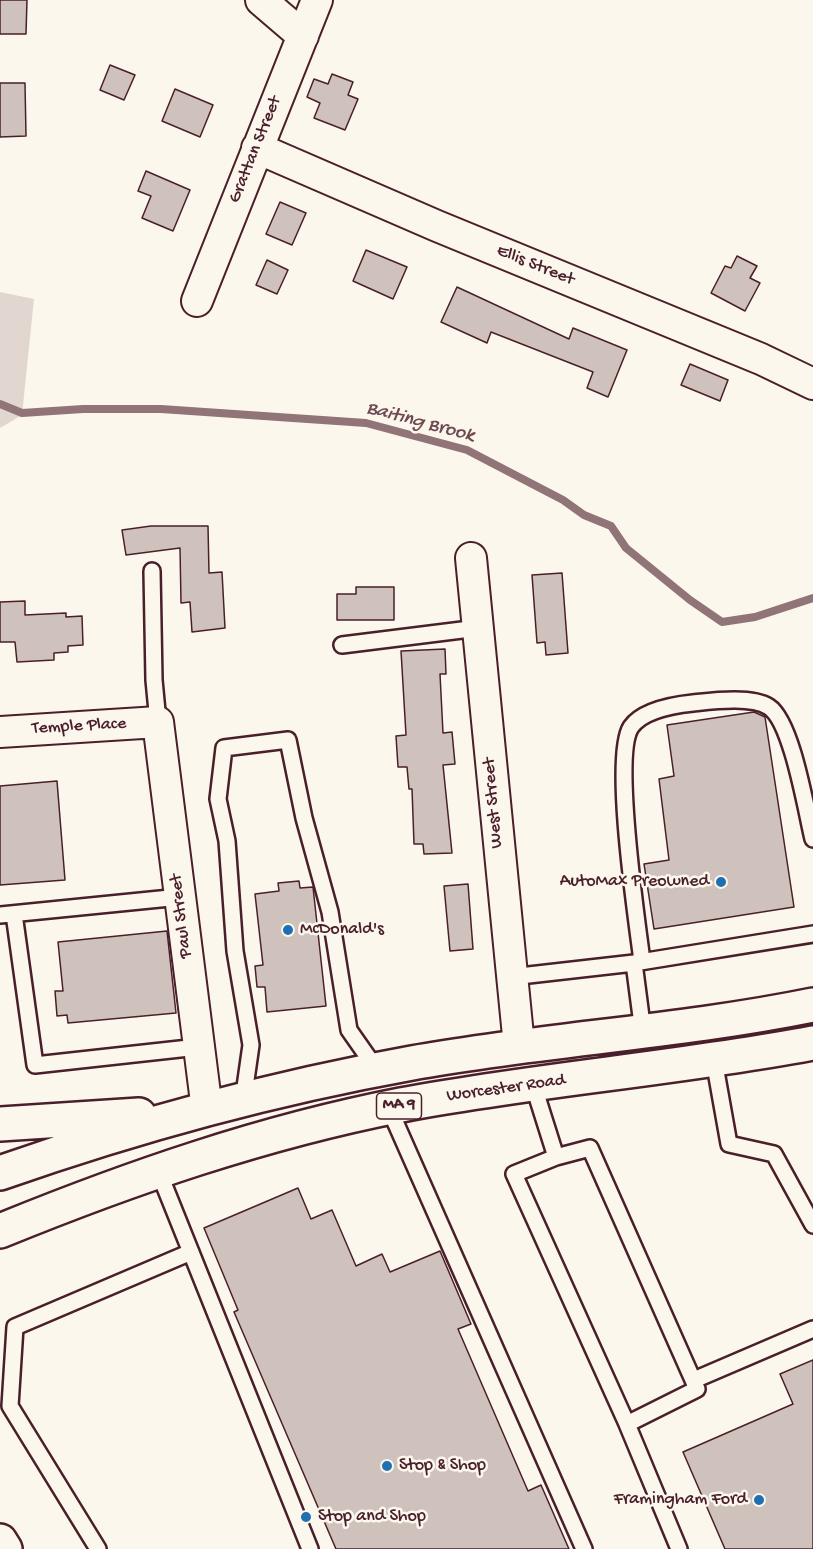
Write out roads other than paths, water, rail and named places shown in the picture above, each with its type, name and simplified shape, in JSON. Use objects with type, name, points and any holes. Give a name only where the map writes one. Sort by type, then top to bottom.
[{"type":"main road","name":"MA 9","points":[[0,1173],[95,1141],[207,1110],[377,1070],[519,1046],[643,1032],[813,1005]]},
{"type":"main road","name":"Worcester Road","points":[[0,1231],[158,1170],[268,1137],[389,1108],[533,1084],[714,1060],[813,1043]]},
{"type":"main road","points":[[0,1124],[207,1110]]},
{"type":"main road","points":[[0,1541],[6,1549]]},
{"type":"street","points":[[261,0],[303,36]]},
{"type":"street","name":"Grattan Street","points":[[198,301],[256,148],[317,0]]},
{"type":"street","name":"Ellis Street","points":[[256,148],[437,226],[761,359],[813,384]]},
{"type":"street","name":"West Street","points":[[471,558],[519,1046]]},
{"type":"street","name":"Temple Place","points":[[0,732],[158,722]]},
{"type":"street","name":"Paul Street","points":[[158,722],[207,1110]]},
{"type":"lane","points":[[152,571],[154,670],[158,722]]},
{"type":"lane","points":[[342,645],[478,628]]},
{"type":"lane","points":[[643,1032],[630,870],[624,748],[631,727],[649,712],[689,703],[728,700],[762,704],[771,708],[786,728],[813,839]]},
{"type":"lane","points":[[243,1101],[251,1045],[235,951],[227,841],[218,799],[224,748],[288,740],[304,818],[330,912],[349,1029],[377,1070]]},
{"type":"lane","points":[[180,897],[7,915],[35,1065],[198,1047]]},
{"type":"lane","points":[[511,977],[638,962],[813,934]]},
{"type":"lane","points":[[714,1060],[729,1144],[774,1154],[813,1225]]},
{"type":"lane","points":[[533,1084],[556,1157]]},
{"type":"lane","points":[[389,1108],[584,1549]]},
{"type":"lane","points":[[627,1424],[698,1389],[590,1148],[556,1157],[514,1174],[627,1424],[679,1549]]},
{"type":"lane","points":[[158,1170],[310,1549]]},
{"type":"lane","points":[[98,1549],[10,1406],[15,1327],[191,1252]]},
{"type":"lane","points":[[694,1380],[813,1329]]},
{"type":"waterway","name":"Baiting Brook","points":[[0,404],[22,413],[83,409],[161,409],[366,423],[467,450],[563,500],[584,515],[611,526],[626,548],[690,600],[722,622],[755,617],[813,598]]},
{"type":"place","name":"AutoMax Preowned","points":[[721,882]]},
{"type":"place","name":"McDonald's","points":[[288,930]]},
{"type":"place","name":"Stop & Shop","points":[[387,1466]]},
{"type":"place","name":"Framingham Ford","points":[[759,1500]]},
{"type":"place","name":"Stop and Shop","points":[[306,1517]]}]
